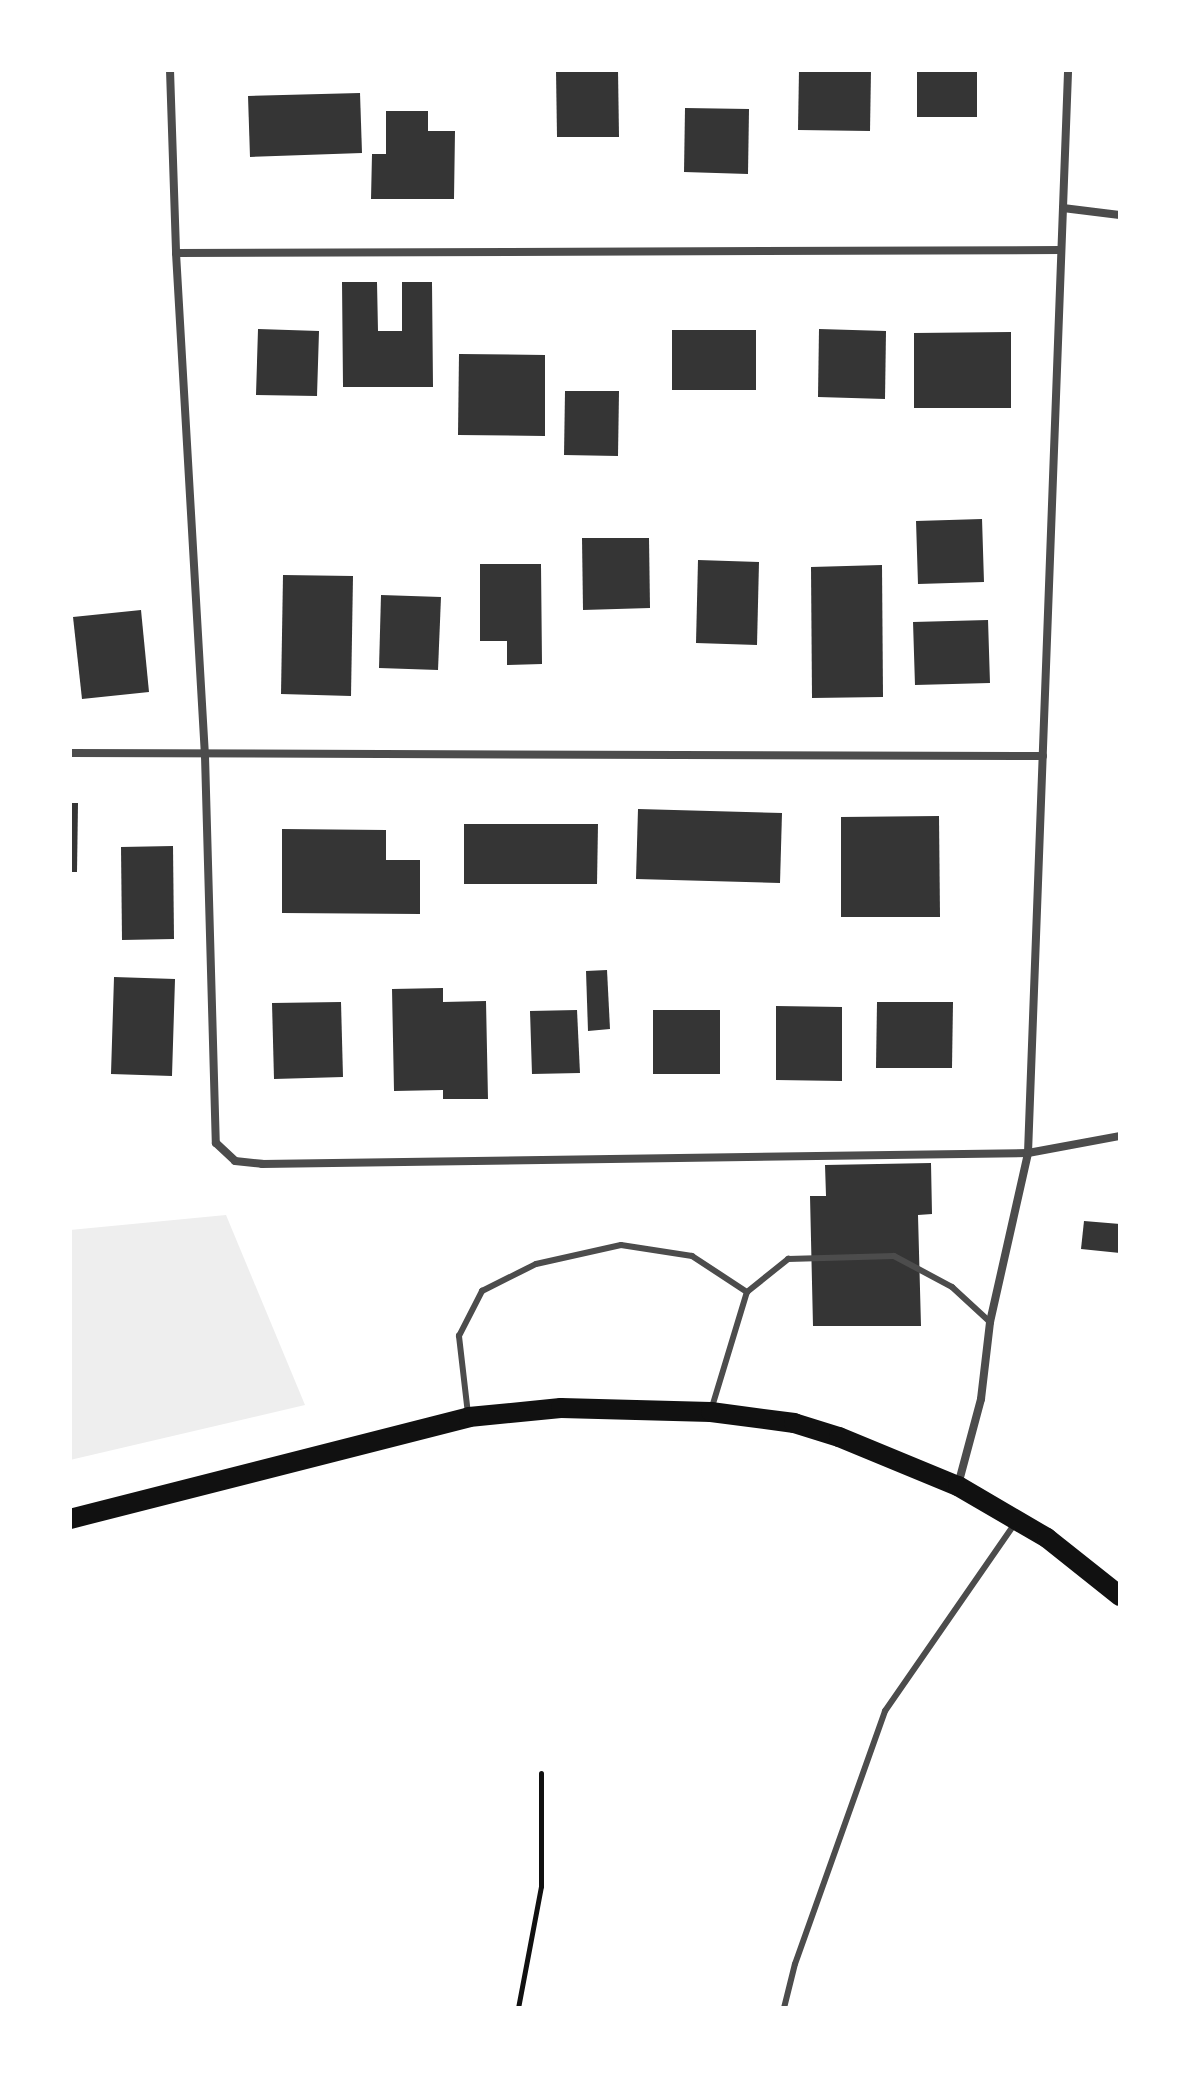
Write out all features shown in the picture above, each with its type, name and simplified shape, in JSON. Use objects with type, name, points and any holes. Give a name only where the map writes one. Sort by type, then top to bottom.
[{"type":"main road","points":[[70,1519],[469,1417],[561,1408],[711,1412],[747,1415],[824,1432],[891,1456],[958,1486],[1047,1538],[1120,1596]]},
{"type":"street","points":[[170,70],[176,253],[205,756],[216,1143],[235,1161],[262,1164],[1028,1153],[1120,1136]]},
{"type":"street","points":[[958,1486],[981,1399],[990,1322],[1028,1153],[1068,70]]},
{"type":"street","points":[[1063,208],[1120,215]]},
{"type":"street","points":[[176,253],[1061,250]]},
{"type":"street","points":[[70,753],[205,756],[1043,756]]},
{"type":"lane","points":[[469,1417],[459,1336],[482,1291],[536,1264],[621,1245],[692,1256],[747,1292]]},
{"type":"lane","points":[[711,1412],[747,1292],[788,1259],[894,1256],[952,1287],[990,1322]]},
{"type":"lane","points":[[784,2008],[795,1964],[885,1711],[1017,1520]]},
{"type":"path","points":[[518,2008],[541,1886],[541,1773]]},
{"type":"shaded area","points":[[226,1215],[305,1405],[70,1460],[70,1230]]},
{"type":"building","points":[[556,70],[618,70],[619,137],[557,137]]},
{"type":"building","points":[[799,70],[871,70],[870,131],[798,130]]},
{"type":"building","points":[[917,70],[977,70],[977,117],[917,117]]},
{"type":"building","points":[[360,93],[362,153],[250,157],[248,96]]},
{"type":"building","points":[[685,108],[749,109],[748,174],[684,172]]},
{"type":"building","points":[[386,111],[428,111],[428,131],[455,131],[454,199],[371,199],[372,154],[386,154]]},
{"type":"building","points":[[342,282],[377,282],[378,331],[402,331],[402,282],[432,282],[433,387],[343,387]]},
{"type":"building","points":[[258,329],[319,331],[317,396],[256,395]]},
{"type":"building","points":[[819,329],[886,331],[885,399],[818,397]]},
{"type":"building","points":[[672,330],[756,330],[756,390],[672,390]]},
{"type":"building","points":[[1011,332],[1011,408],[914,408],[914,333]]},
{"type":"building","points":[[459,354],[545,355],[545,436],[458,435]]},
{"type":"building","points":[[565,391],[619,391],[618,456],[564,455]]},
{"type":"building","points":[[982,519],[984,582],[918,584],[916,521]]},
{"type":"building","points":[[582,538],[649,538],[650,608],[583,610]]},
{"type":"building","points":[[698,560],[759,562],[757,645],[696,643]]},
{"type":"building","points":[[480,564],[541,564],[542,664],[507,665],[507,641],[480,641]]},
{"type":"building","points":[[882,565],[883,697],[812,698],[811,567]]},
{"type":"building","points":[[283,575],[353,576],[351,696],[281,694]]},
{"type":"building","points":[[381,595],[441,597],[438,670],[379,668]]},
{"type":"building","points":[[141,610],[149,692],[82,699],[73,617]]},
{"type":"building","points":[[988,620],[990,683],[915,685],[913,622]]},
{"type":"building","points":[[70,803],[78,803],[77,872],[70,872]]},
{"type":"building","points":[[638,809],[782,813],[780,883],[636,879]]},
{"type":"building","points":[[939,816],[940,917],[841,917],[841,817]]},
{"type":"building","points":[[464,824],[598,824],[597,884],[464,884]]},
{"type":"building","points":[[282,829],[386,830],[386,860],[420,860],[420,914],[282,913]]},
{"type":"building","points":[[173,846],[174,939],[122,940],[121,847]]},
{"type":"building","points":[[607,970],[610,1029],[588,1031],[586,971]]},
{"type":"building","points":[[114,977],[175,979],[172,1076],[111,1074]]},
{"type":"building","points":[[443,988],[443,1002],[486,1001],[488,1099],[443,1099],[443,1090],[394,1091],[392,989]]},
{"type":"building","points":[[341,1002],[343,1077],[274,1079],[272,1003]]},
{"type":"building","points":[[877,1002],[953,1002],[952,1068],[876,1068]]},
{"type":"building","points":[[776,1006],[842,1007],[842,1081],[776,1080]]},
{"type":"building","points":[[577,1010],[580,1073],[532,1074],[530,1011]]},
{"type":"building","points":[[653,1010],[720,1010],[720,1074],[653,1074]]},
{"type":"building","points":[[931,1163],[932,1214],[918,1215],[921,1326],[813,1326],[810,1196],[826,1196],[825,1165]]},
{"type":"building","points":[[1084,1221],[1120,1224],[1120,1253],[1081,1249]]}]
